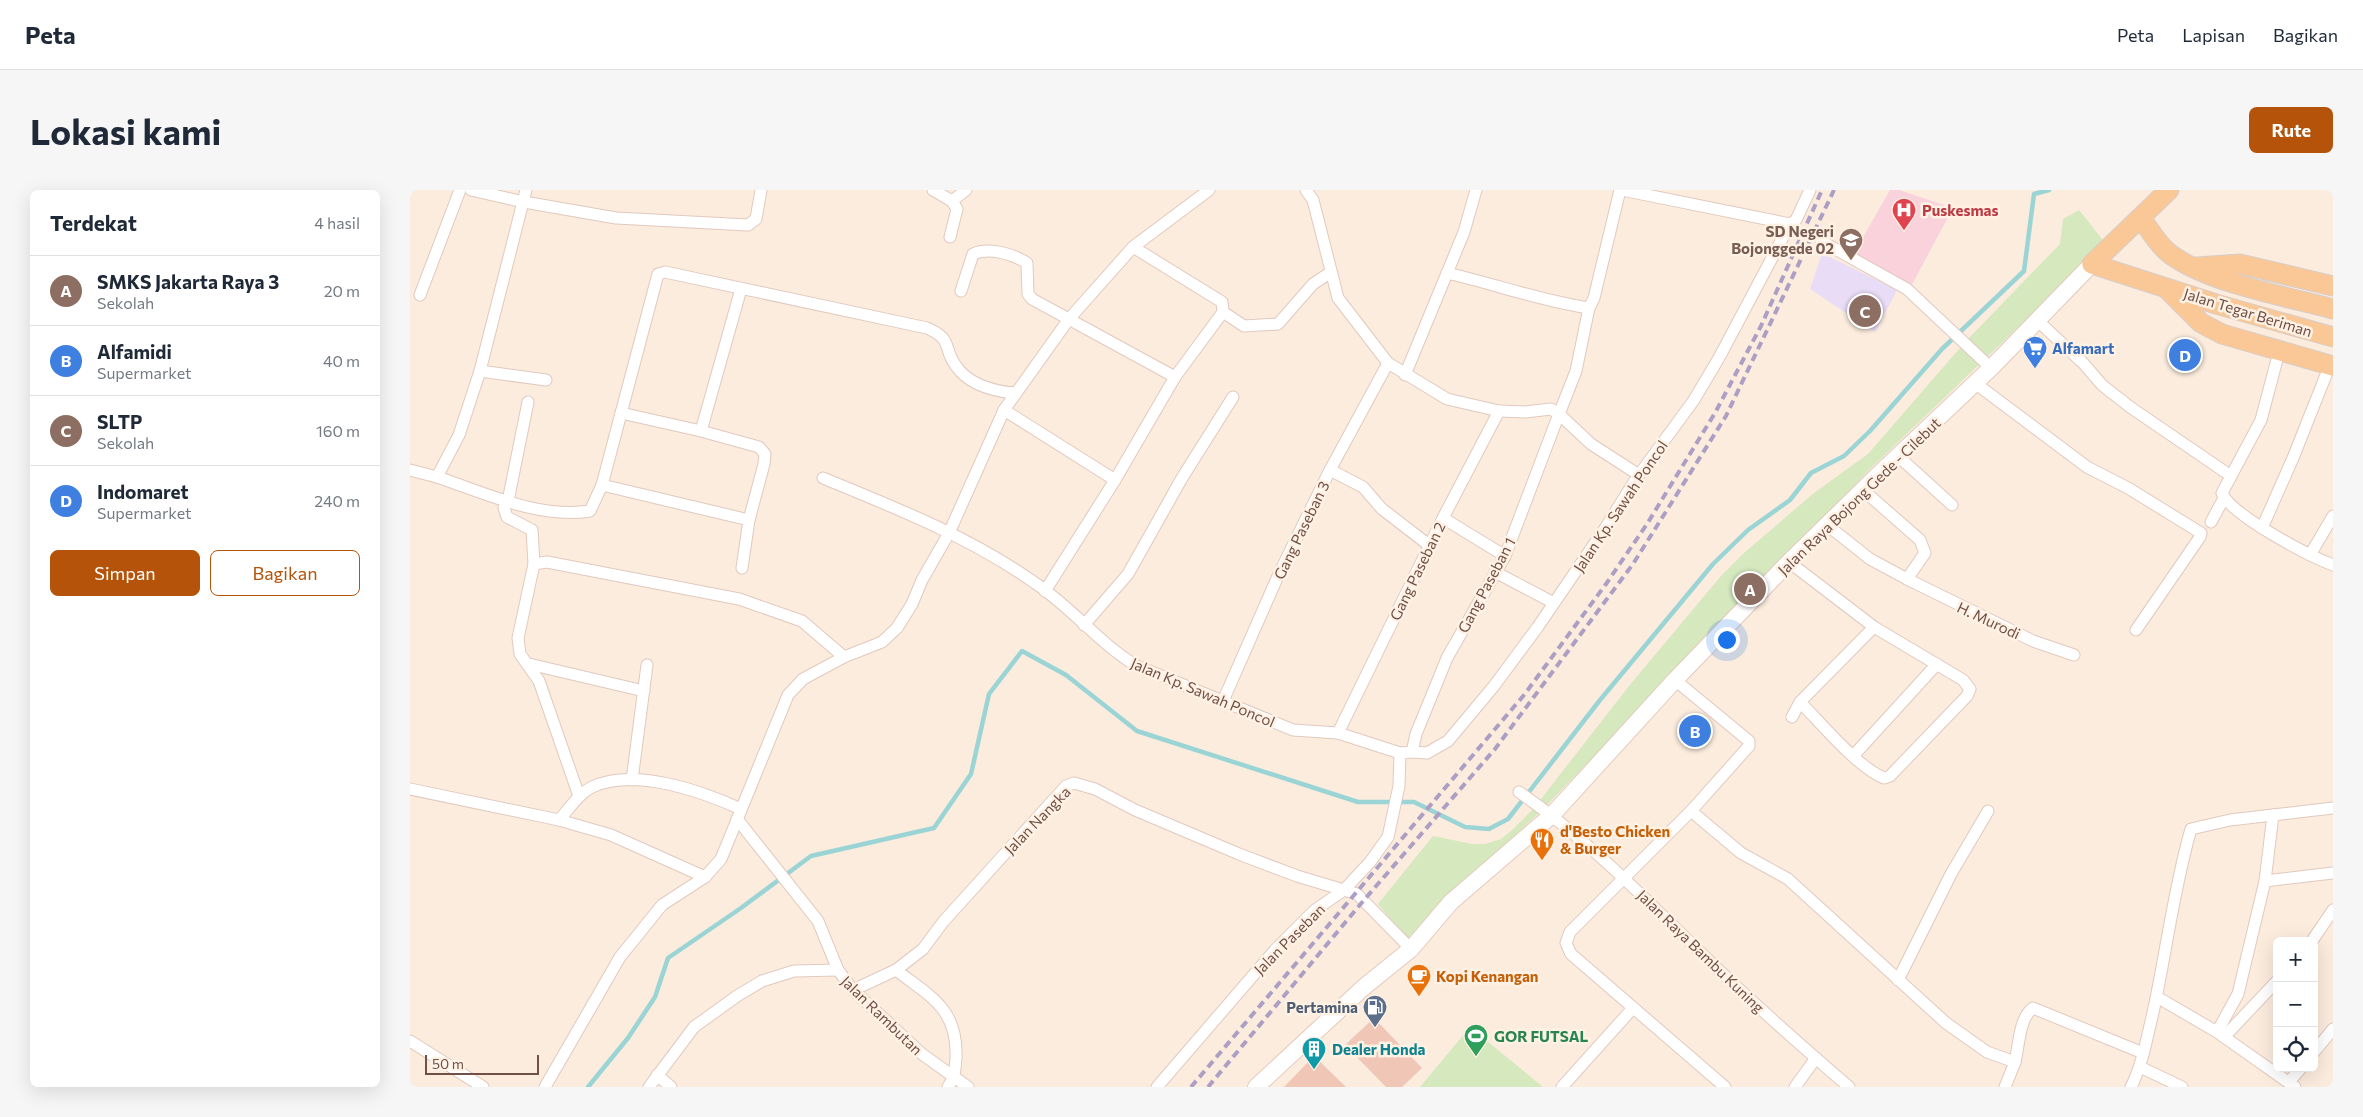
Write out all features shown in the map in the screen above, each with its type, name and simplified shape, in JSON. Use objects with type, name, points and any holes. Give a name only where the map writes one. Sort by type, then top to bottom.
[{"type":"main road","name":"Jalan Raya Bojong Gede - Cilebut","points":[[1256,1087],[1364,987],[1410,949],[1451,902],[1552,815],[1675,680],[1789,562],[1975,384],[2092,264],[2169,190]]},
{"type":"main road","name":"Jalan Tegar Beriman","points":[[2141,218],[2168,253],[2193,267],[2240,284],[2333,308]]},
{"type":"main road","name":"Jalan Tegar Beriman","points":[[2193,267],[2225,263],[2240,264],[2333,286]]},
{"type":"main road","name":"Jalan Tegar Beriman","points":[[2092,264],[2216,304],[2333,337]]},
{"type":"main road","name":"Jalan Tegar Beriman","points":[[2163,286],[2201,323],[2222,334],[2279,352],[2331,365]]},
{"type":"street","points":[[420,295],[460,190]]},
{"type":"street","points":[[471,190],[524,202],[616,218],[748,225],[756,219],[761,190]]},
{"type":"street","points":[[437,477],[460,435],[480,371],[526,190]]},
{"type":"street","points":[[933,190],[952,201],[957,209],[950,237]]},
{"type":"street","points":[[952,201],[966,190]]},
{"type":"street","points":[[545,1087],[620,957],[662,905],[706,877],[721,859],[788,695],[803,679],[844,657],[882,642],[897,628],[912,604],[922,580],[949,533],[1004,410],[1014,393],[1069,319],[1132,247],[1209,190]]},
{"type":"street","points":[[1306,190],[1313,200],[1338,298],[1388,363],[1447,399],[1499,411],[1526,412],[1551,409],[1559,414],[1591,444],[1639,475]]},
{"type":"street","points":[[1405,375],[1464,232],[1476,190]]},
{"type":"street","points":[[1621,190],[1790,224]]},
{"type":"street","name":"Gang Paseban 1","points":[[1406,753],[1416,734],[1447,658],[1505,556],[1576,371],[1589,308],[1594,298],[1621,190]]},
{"type":"street","name":"Jalan Kp. Sawah Poncol","points":[[823,478],[894,507],[989,553],[1045,591],[1111,650],[1135,665],[1293,730],[1338,733],[1406,753],[1428,753],[1448,741],[1494,686],[1554,603],[1639,475],[1694,400],[1720,356],[1790,224],[1796,220],[1810,190]]},
{"type":"street","points":[[1821,241],[1907,289],[1991,368]]},
{"type":"street","points":[[1045,591],[1115,480],[1176,377],[1223,312],[1222,302],[1132,247]]},
{"type":"street","points":[[961,291],[973,254],[980,252],[1017,256],[1028,263],[1028,294],[1032,299],[1176,377]]},
{"type":"street","points":[[410,470],[540,510],[567,513],[587,512],[593,508],[602,485],[658,274],[665,272],[927,328],[945,339],[955,366],[967,377],[983,387],[1014,393]]},
{"type":"street","points":[[1223,312],[1244,326],[1278,324],[1313,284],[1331,272]]},
{"type":"street","points":[[1447,273],[1543,299],[1589,308]]},
{"type":"street","points":[[701,431],[741,289]]},
{"type":"street","points":[[2038,321],[2084,364],[2102,385],[2130,407],[2230,476]]},
{"type":"street","points":[[2279,352],[2261,420],[2222,493],[2224,498],[2262,528],[2310,555],[2333,565]]},
{"type":"street","name":"Gang Paseban 3","points":[[1223,701],[1278,576],[1330,470],[1388,363]]},
{"type":"street","points":[[2262,528],[2331,365]]},
{"type":"street","points":[[480,371],[546,380]]},
{"type":"street","points":[[1975,384],[2087,467],[2128,488],[2194,527],[2201,534],[2177,573],[2136,630]]},
{"type":"street","points":[[1084,625],[1128,574],[1182,478],[1232,397]]},
{"type":"street","points":[[528,402],[508,501],[504,508],[508,517],[532,530],[534,564],[518,638],[520,654],[529,664],[539,681],[579,796]]},
{"type":"street","points":[[1004,410],[1115,480]]},
{"type":"street","name":"Gang Paseban 2","points":[[1338,733],[1443,518],[1499,411]]},
{"type":"street","points":[[621,413],[701,431],[759,447],[764,454],[749,520],[742,568]]},
{"type":"street","points":[[1898,456],[1952,505]]},
{"type":"street","points":[[1330,470],[1363,487],[1382,509],[1430,546]]},
{"type":"street","points":[[602,485],[749,520]]},
{"type":"street","points":[[1863,490],[1920,540],[1924,546],[1925,553],[1907,579]]},
{"type":"street","points":[[2211,522],[2224,498]]},
{"type":"street","points":[[2310,555],[2333,516]]},
{"type":"street","points":[[1443,518],[1505,556]]},
{"type":"street","name":"H. Murodi","points":[[1827,525],[1870,559],[1907,579],[2033,640],[2074,655]]},
{"type":"street","points":[[534,564],[547,562],[739,599],[802,621],[844,657]]},
{"type":"street","points":[[1789,562],[1874,627],[1968,684],[1970,689],[1967,696],[1890,776],[1884,778],[1880,777],[1854,755],[1800,702]]},
{"type":"street","points":[[1495,572],[1554,603]]},
{"type":"street","points":[[1792,717],[1800,702],[1874,627]]},
{"type":"street","points":[[529,664],[644,691]]},
{"type":"street","points":[[1854,755],[1937,664]]},
{"type":"street","points":[[632,780],[647,665]]},
{"type":"street","points":[[1675,680],[1750,741],[1749,746],[1691,811],[1570,932],[1566,943],[1571,954],[1725,1087]]},
{"type":"street","name":"Jalan Paseban","points":[[1157,1087],[1275,950],[1315,910],[1344,890],[1370,862],[1388,837],[1406,753]]},
{"type":"street","points":[[560,820],[579,796],[592,787],[611,781],[632,780],[671,784],[710,795],[739,814]]},
{"type":"street","name":"Jalan Nangka","points":[[853,990],[896,970],[923,948],[943,922],[1066,786],[1074,783],[1095,789],[1135,810],[1239,854],[1297,876],[1357,894],[1410,949]]},
{"type":"street","points":[[410,789],[560,820],[611,835],[706,877]]},
{"type":"street","name":"Jalan Raya Bambu Kuning","points":[[1519,792],[1552,815],[1625,878],[1701,953],[1849,1087]]},
{"type":"street","points":[[2131,1087],[2140,1068],[2157,997],[2182,858],[2191,829],[2230,820],[2333,808]]},
{"type":"street","points":[[1691,811],[1741,853],[1788,879],[1946,1022],[1987,1052],[2010,1060]]},
{"type":"street","points":[[1898,980],[1951,874],[1988,811]]},
{"type":"street","name":"Jalan Rambutan","points":[[739,814],[776,868],[818,920],[838,970],[853,990],[951,1083],[968,1087]]},
{"type":"street","points":[[2221,1034],[2238,994],[2265,881],[2273,815]]},
{"type":"street","points":[[2265,881],[2333,873]]},
{"type":"street","points":[[2315,937],[2333,910]]},
{"type":"street","points":[[649,1087],[694,1026],[737,996],[762,981],[794,970],[838,970]]},
{"type":"street","points":[[896,970],[947,1012],[955,1031],[951,1083]]},
{"type":"street","points":[[2221,1034],[2276,982]]},
{"type":"street","points":[[2157,997],[2221,1034],[2292,1085],[2298,1072]]},
{"type":"street","points":[[1562,1087],[1633,1008]]},
{"type":"street","points":[[2005,1087],[2010,1060],[2024,1020],[2028,1012],[2033,1008],[2143,1053]]},
{"type":"street","points":[[2318,1047],[2333,1029]]},
{"type":"street","points":[[410,1041],[483,1087]]},
{"type":"street","points":[[1796,1087],[1816,1058]]},
{"type":"street","points":[[2140,1068],[2182,1087]]},
{"type":"street","points":[[657,1075],[671,1087]]},
{"type":"shaded area","name":"Puskesmas","points":[[1890,190],[1899,190],[1953,208],[1910,288],[1854,253]]},
{"type":"shaded area","points":[[1822,253],[1897,290],[1875,332],[1810,289]]},
{"type":"green space","points":[[2079,210],[2102,239],[2104,245],[1872,467],[1546,806],[1407,939],[1378,904],[1433,836],[1472,844],[1485,844],[1501,839],[1511,831],[1534,808],[1629,686],[1721,576],[1744,553],[1814,493],[1868,454],[1966,341],[2060,244],[2063,219]]},
{"type":"green space","name":"GOR FUTSAL","points":[[1470,1027],[1543,1087],[1420,1087]]},
{"type":"building","points":[[1374,1018],[1422,1068],[1402,1087],[1386,1087],[1345,1045]]},
{"type":"building","name":"Dealer Honda","points":[[1314,1056],[1346,1087],[1284,1087]]},
{"type":"waterway","points":[[588,1087],[628,1038],[655,997],[668,958],[741,908],[811,856],[934,828],[971,774],[989,694],[1022,651],[1066,675],[1137,731],[1358,802],[1414,802],[1465,827],[1489,829],[1508,819],[1600,700],[1713,564],[1748,530],[1790,500],[1811,473],[1844,456],[1870,431],[1942,349],[2024,271],[2034,194],[2049,190]]},
{"type":"railway","points":[[1191,1087],[1524,695],[1606,584],[1647,524],[1715,413],[1761,326],[1822,190]]},
{"type":"railway","points":[[1208,1087],[1364,900],[1495,749],[1633,564],[1726,416],[1834,190]]},
{"type":"place","name":"Puskesmas","points":[[1904,231]]},
{"type":"place","name":"SD Negeri Bojonggede 02","points":[[1851,261]]},
{"type":"place","name":"SLTP","points":[[1865,311]]},
{"type":"place","name":"Indomaret","points":[[2185,355]]},
{"type":"place","name":"Alfamart","points":[[2035,369]]},
{"type":"place","name":"SMKS Jakarta Raya 3","points":[[1750,589]]},
{"type":"place","name":"Alfamidi","points":[[1695,731]]},
{"type":"place","name":"d'Besto Chicken & Burger","points":[[1542,861]]},
{"type":"place","name":"Kopi Kenangan","points":[[1419,997]]},
{"type":"place","name":"Pertamina","points":[[1375,1028]]},
{"type":"place","name":"GOR FUTSAL","points":[[1476,1057]]},
{"type":"place","name":"Dealer Honda","points":[[1314,1070]]}]
